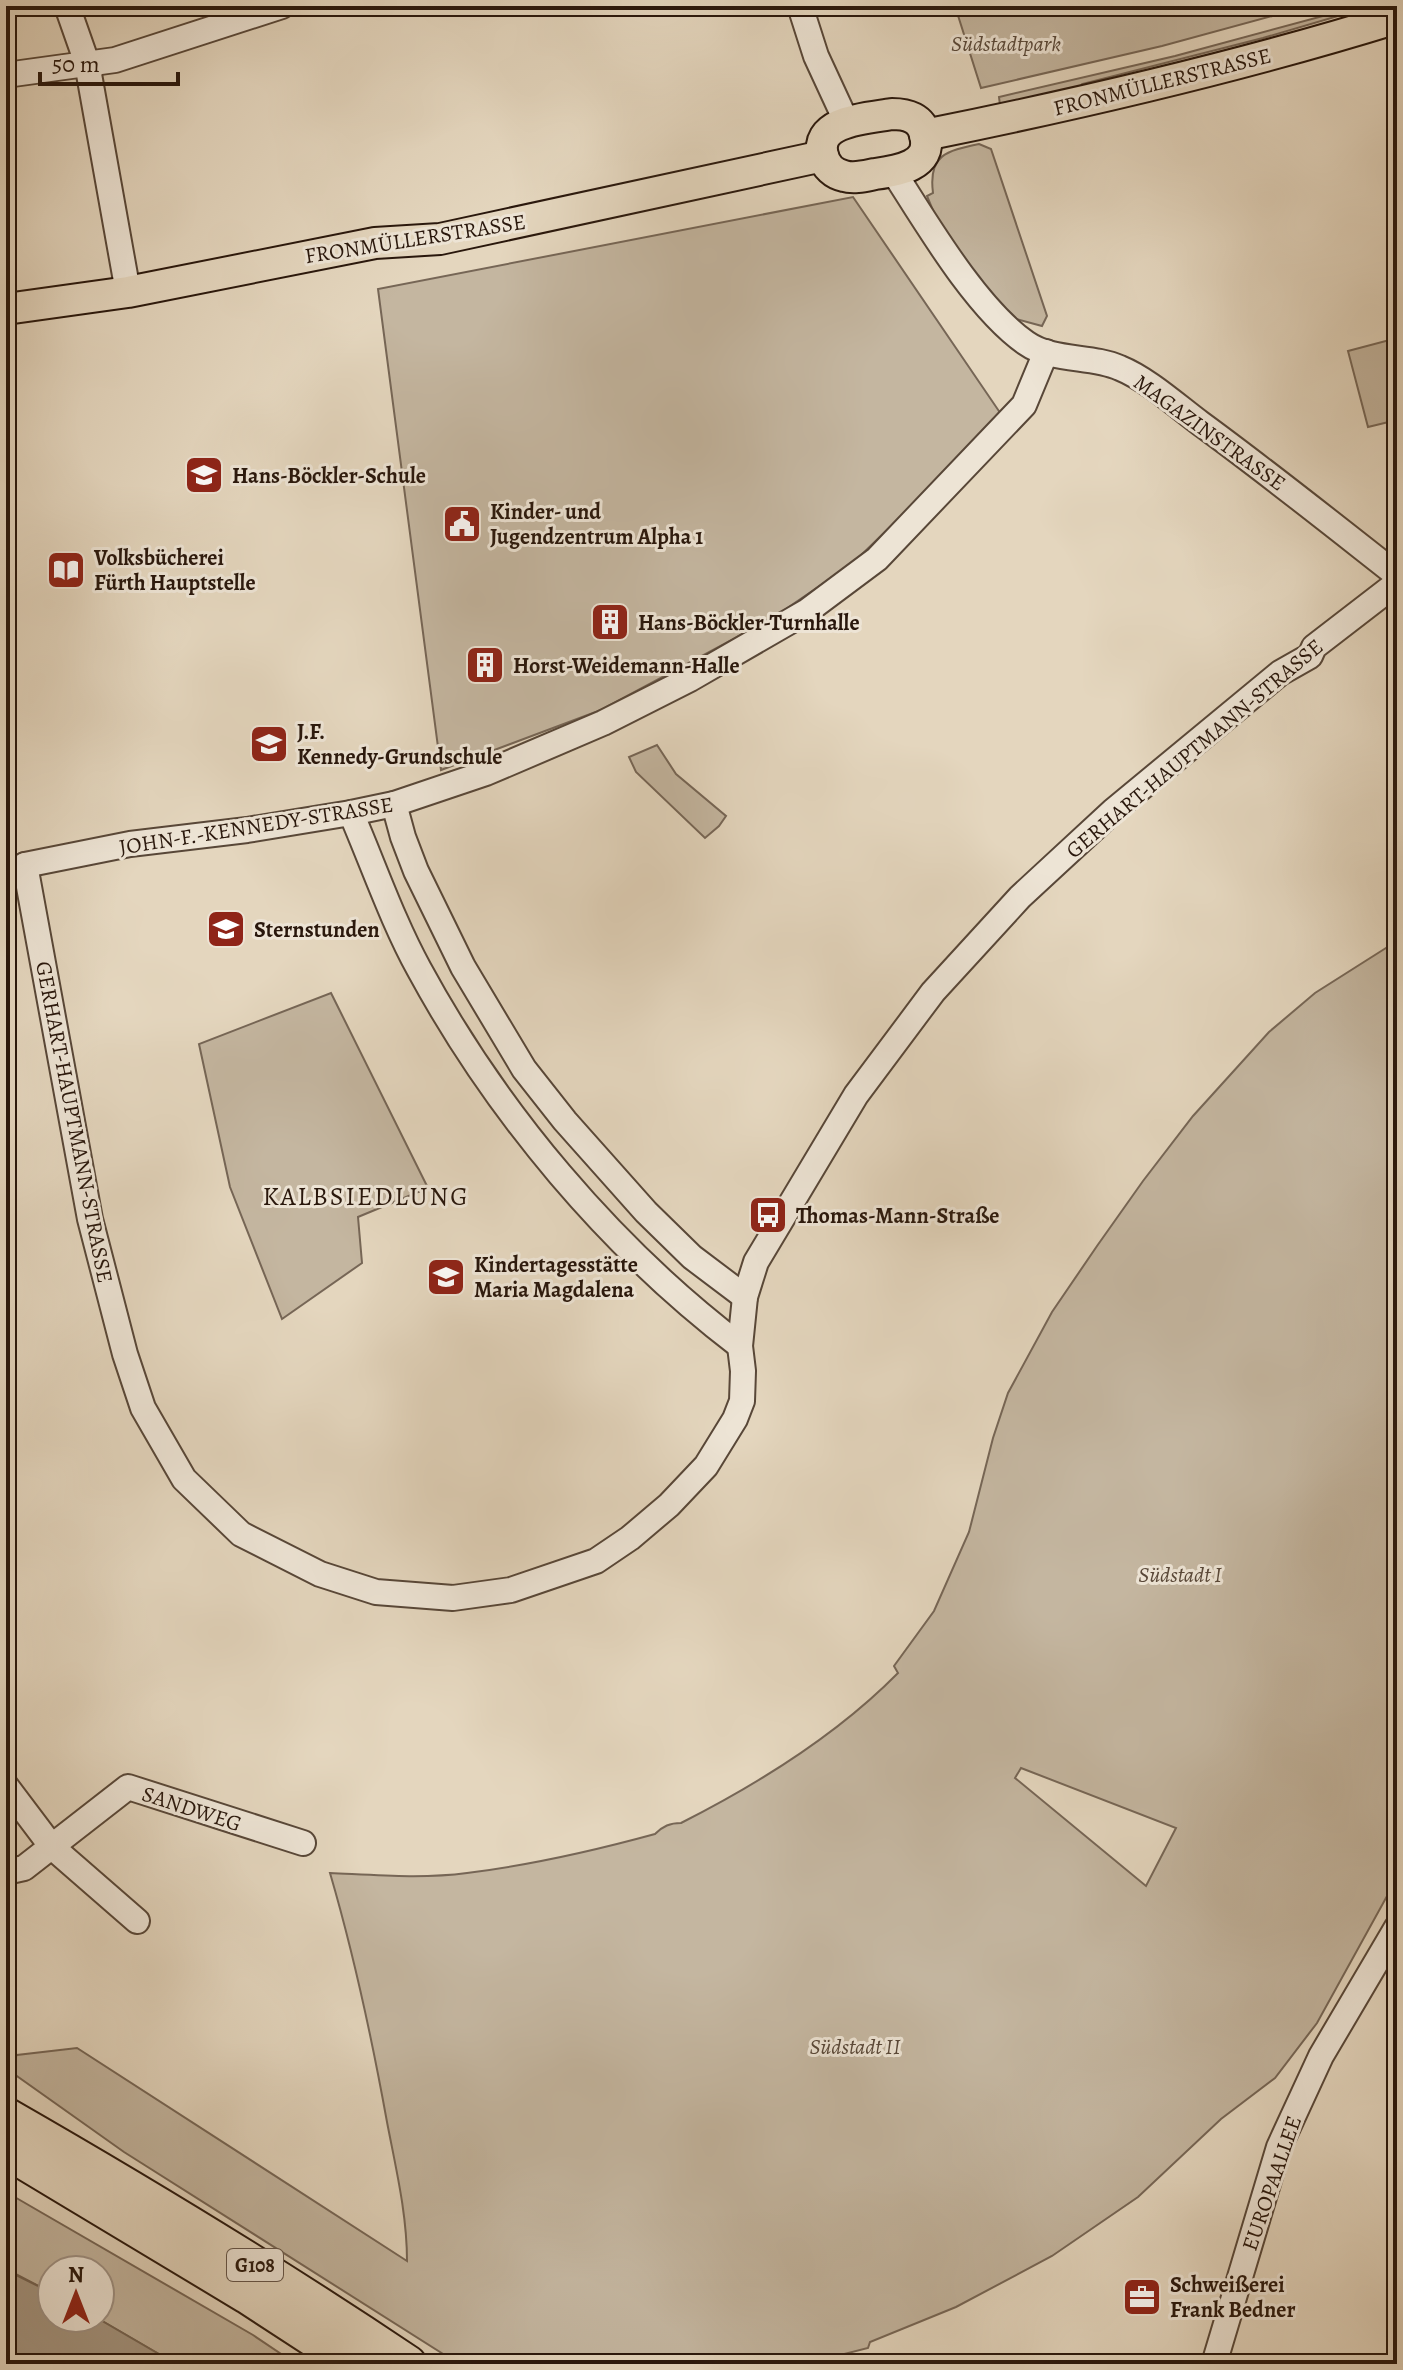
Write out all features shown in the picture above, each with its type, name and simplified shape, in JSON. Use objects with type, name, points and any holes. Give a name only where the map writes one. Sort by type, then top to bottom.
[{"type":"highway","points":[[6,2089],[30,2105],[100,2170]]},
{"type":"highway","name":"G108","points":[[6,2116],[254,2265],[408,2364]]},
{"type":"highway","name":"G108","points":[[6,2150],[201,2267],[353,2364]]},
{"type":"highway","points":[[6,2176],[60,2205],[201,2267]]},
{"type":"main road","name":"FRONMÜLLERSTRASSE","points":[[925,135],[1009,119],[1169,81],[1397,18]]},
{"type":"main road","points":[[902,114],[918,121],[925,135],[927,143],[920,160],[903,169],[852,178],[841,176],[827,165],[823,156],[825,136],[847,123],[902,114]]},
{"type":"main road","name":"FRONMÜLLERSTRASSE","points":[[6,309],[128,292],[375,243],[440,239],[823,156]]},
{"type":"street","points":[[67,6],[87,63],[128,292]]},
{"type":"street","points":[[6,75],[115,60],[282,6]]},
{"type":"street","points":[[800,6],[816,56],[847,123]]},
{"type":"street","name":"MAGAZINSTRASSE","points":[[893,171],[936,238],[993,315],[1028,345],[1046,352],[1120,367],[1265,471],[1397,575]]},
{"type":"street","name":"JOHN-F.-KENNEDY-STRASSE","points":[[12,867],[130,844],[351,813],[394,804],[486,773],[603,723],[690,679],[806,612],[877,559],[1024,405],[1046,352]]},
{"type":"street","name":"GERHART-HAUPTMANN-STRASSE","points":[[12,867],[90,1219],[125,1354],[143,1408],[184,1479],[241,1534],[320,1574],[376,1592],[453,1598],[511,1590],[596,1561],[630,1538],[669,1505],[706,1466],[735,1419],[742,1401],[740,1346],[745,1297],[756,1262],[856,1095],[933,992],[1020,897],[1113,811],[1280,673],[1310,656],[1314,647],[1397,583]]},
{"type":"street","points":[[394,804],[416,871],[463,967],[524,1069],[565,1121],[646,1212],[692,1257],[745,1297]]},
{"type":"street","points":[[351,813],[417,967],[453,1028],[528,1135],[612,1235],[740,1346]]},
{"type":"street","points":[[6,1786],[52,1847],[137,1921]]},
{"type":"street","name":"SANDWEG","points":[[52,1847],[128,1787],[303,1843]]},
{"type":"street","points":[[6,1872],[24,1868],[52,1847]]},
{"type":"street","name":"EUROPAALLEE","points":[[1214,2364],[1279,2147],[1321,2056],[1397,1927]]},
{"type":"green space","name":"Südstadtpark","points":[[955,6],[1309,6],[1162,46],[981,88]]},
{"type":"green space","points":[[1360,6],[1372,6],[1263,38],[1082,84],[1079,90],[1000,105],[999,97],[1175,56]]},
{"type":"green space","points":[[979,144],[991,149],[1047,316],[1042,326],[1016,319],[989,292],[939,225],[927,196],[933,193],[933,170],[942,157],[957,149]]},
{"type":"green space","points":[[853,197],[1003,417],[852,564],[771,619],[601,710],[441,770],[378,289]]},
{"type":"green space","points":[[1397,338],[1397,420],[1368,427],[1348,351]]},
{"type":"green space","points":[[657,745],[676,774],[726,816],[705,838],[636,772],[629,757]]},
{"type":"green space","points":[[1397,941],[1397,1878],[1317,2023],[1275,2078],[1221,2119],[1138,2197],[1052,2256],[956,2307],[870,2342],[868,2348],[805,2364],[459,2364],[124,2152],[7,2069],[17,2055],[77,2048],[407,2261],[400,2192],[375,2060],[355,1966],[330,1873],[416,1876],[467,1873],[562,1857],[655,1834],[710,1808],[796,1757],[874,1696],[898,1673],[894,1666],[934,1611],[969,1532],[1008,1393],[1052,1312],[1143,1181],[1193,1116],[1269,1032],[1315,993]],"holes":[[[1021,1768],[1176,1828],[1146,1886],[1015,1778]]]},
{"type":"green space","points":[[331,993],[428,1188],[358,1217],[362,1263],[282,1319],[230,1187],[199,1044]]},
{"type":"green space","points":[[6,2192],[113,2254],[36,2254],[36,2285],[6,2269]]},
{"type":"green space","points":[[116,2256],[253,2335],[296,2364],[176,2364],[116,2329]]},
{"type":"shaded area","points":[[6,2270],[36,2285],[36,2334],[116,2334],[116,2329],[176,2364],[6,2364]]},
{"type":"place","name":"Hans-Böckler-Schule","points":[[204,475]]},
{"type":"place","name":"Kinder- und Jugendzentrum Alpha 1","points":[[462,524]]},
{"type":"place","name":"Volksbücherei Fürth Hauptstelle","points":[[66,570]]},
{"type":"place","name":"Hans-Böckler-Turnhalle","points":[[610,622]]},
{"type":"place","name":"Horst-Weidemann-Halle","points":[[485,665]]},
{"type":"place","name":"J.F. Kennedy-Grundschule","points":[[269,744]]},
{"type":"place","name":"Sternstunden","points":[[226,929]]},
{"type":"place","name":"Thomas-Mann-Straße","points":[[768,1215]]},
{"type":"place","name":"Kindertagesstätte Maria Magdalena","points":[[446,1277]]},
{"type":"place","name":"Schweißerei Frank Bedner","points":[[1142,2297]]},
{"type":"district","name":"KALBSIEDLUNG","points":[[366,1196]]},
{"type":"park label","name":"Südstadt I","points":[[1180,1574]]},
{"type":"park label","name":"Südstadt II","points":[[855,2046]]}]
